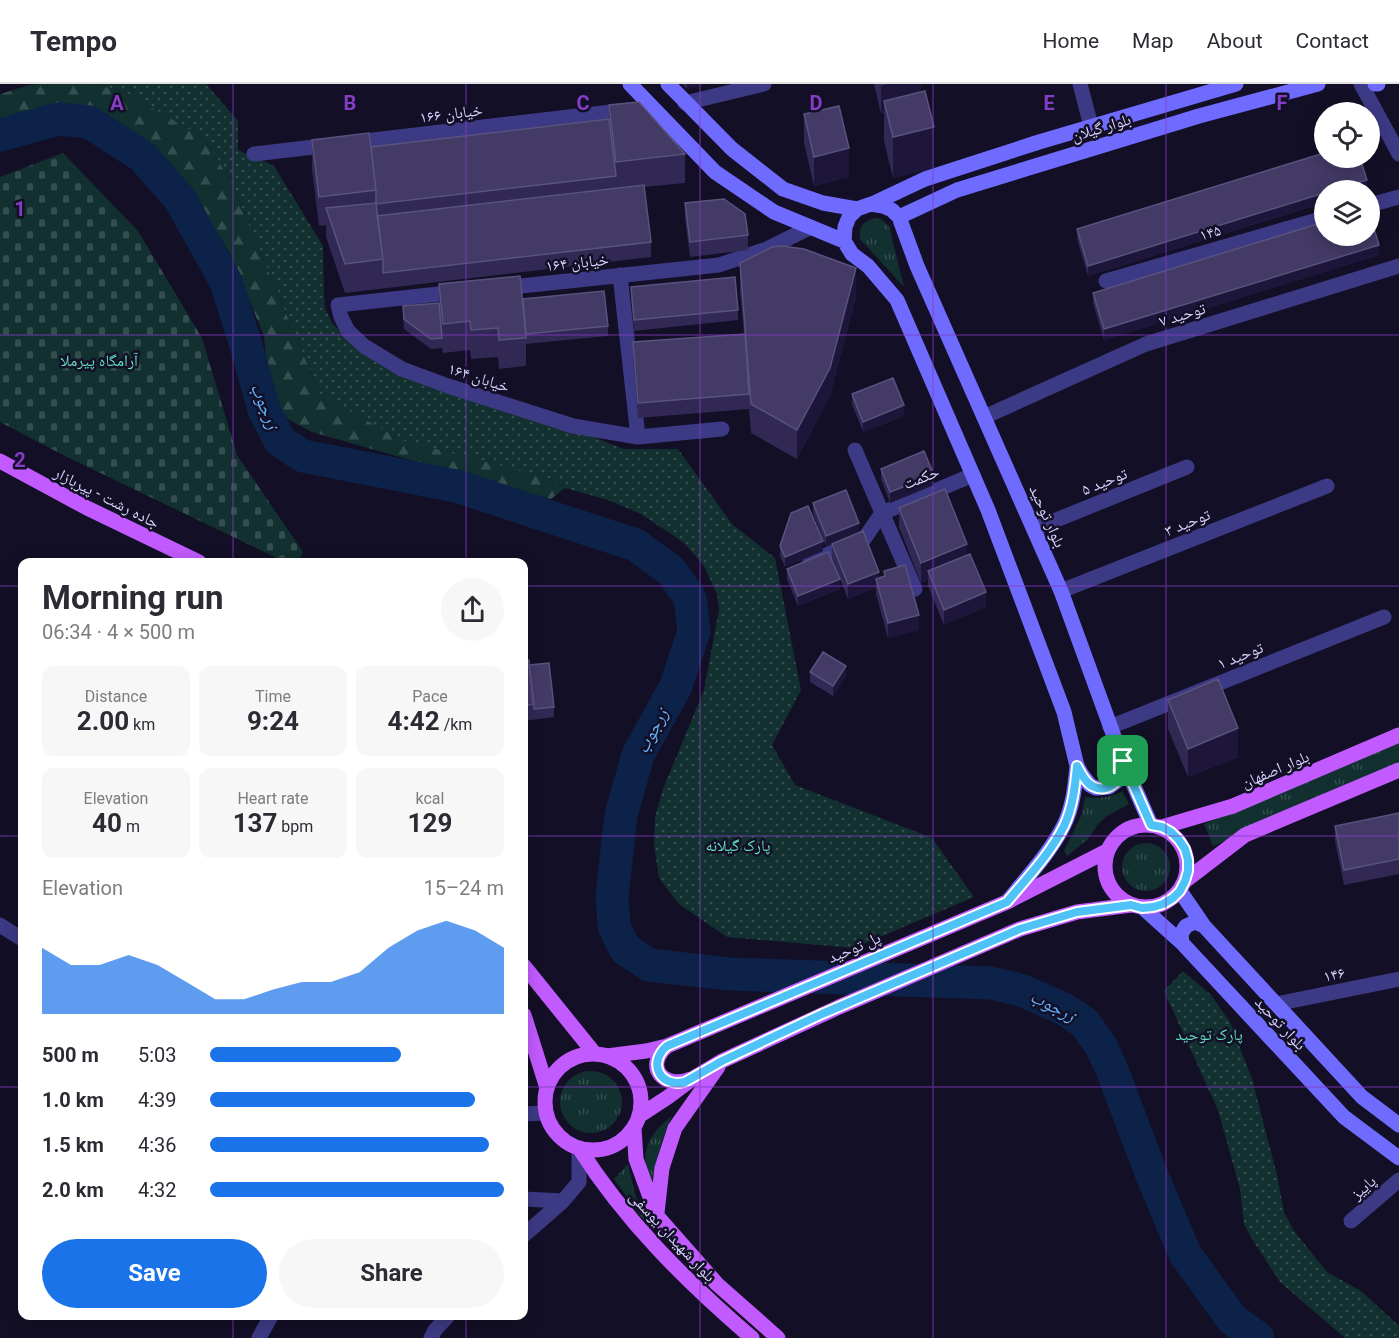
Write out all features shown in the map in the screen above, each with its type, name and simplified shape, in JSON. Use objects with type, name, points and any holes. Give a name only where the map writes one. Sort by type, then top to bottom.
[{"type":"main road","points":[[630,84],[715,172],[774,212],[844,242],[852,254],[868,266],[897,300],[988,510],[1064,712],[1080,770],[1090,785],[1096,788],[1109,787],[1119,779],[1124,767],[1123,761]]},
{"type":"main road","points":[[668,84],[732,149],[783,189],[823,203],[883,206],[892,210],[901,221]]},
{"type":"main road","name":"بلوار گیلان","points":[[864,206],[925,179],[1091,126],[1236,84]]},
{"type":"main road","name":"بلوار گیلان","points":[[901,221],[957,190],[1199,116],[1317,84]]},
{"type":"main road","points":[[844,242],[844,227],[849,217],[864,206]]},
{"type":"main road","name":"بلوار توحید","points":[[901,221],[917,266],[1061,591],[1123,761],[1156,826]]},
{"type":"main road","name":"جاده رشت - پیربازار","points":[[0,461],[87,508],[191,558]]},
{"type":"main road","name":"بلوار اصفهان","points":[[1156,826],[1233,806],[1399,735]]},
{"type":"main road","points":[[1007,902],[1046,855],[1064,825],[1080,770]]},
{"type":"main road","points":[[637,1122],[641,1104],[640,1091],[636,1080],[619,1061],[601,1055],[582,1055],[560,1067],[547,1088],[546,1113],[558,1135],[579,1148],[592,1150],[616,1145],[626,1137],[637,1122],[668,1097],[722,1061],[839,1007],[1020,929],[1077,912],[1136,906],[1153,907],[1163,904],[1173,898],[1183,886],[1245,835],[1399,770]]},
{"type":"main road","points":[[1136,906],[1122,900],[1114,892],[1105,872],[1107,851],[1120,834],[1130,828],[1140,825],[1156,826],[1171,832],[1179,840],[1188,860],[1188,871],[1183,886]]},
{"type":"main road","name":"پل توحید","points":[[601,1055],[646,1051],[667,1046],[1007,902],[1107,851]]},
{"type":"main road","name":"بلوار توحید","points":[[1183,886],[1204,926],[1362,1097],[1399,1125]]},
{"type":"main road","name":"بلوار توحید","points":[[1136,906],[1182,943],[1344,1117],[1399,1158]]},
{"type":"main road","points":[[1182,943],[1181,934],[1186,926],[1195,922],[1204,926]]},
{"type":"main road","points":[[528,971],[601,1055]]},
{"type":"main road","points":[[528,1028],[547,1088]]},
{"type":"main road","points":[[667,1046],[657,1061],[659,1073],[673,1083],[692,1079]]},
{"type":"main road","points":[[657,1216],[662,1168],[675,1128],[722,1061]]},
{"type":"main road","name":"بلوار شهیدان یوسفی","points":[[637,1122],[636,1159],[657,1216],[717,1284],[778,1338]]},
{"type":"main road","name":"بلوار شهیدان یوسفی","points":[[579,1148],[609,1192],[670,1262],[705,1297],[752,1338]]},
{"type":"street","points":[[685,103],[764,84]]},
{"type":"street","points":[[1080,84],[1091,126]]},
{"type":"street","points":[[1361,84],[1399,154]]},
{"type":"street","name":"خیابان ۱۶۶","points":[[254,154],[652,107]]},
{"type":"street","points":[[1380,202],[1399,197]]},
{"type":"street","name":"۱۴۵","points":[[1106,281],[1314,221]]},
{"type":"street","name":"۱۶۴ خیابان","points":[[491,289],[719,265],[767,249],[811,227]]},
{"type":"street","name":"توحید ۷","points":[[984,417],[1146,344],[1399,266]]},
{"type":"street","points":[[620,275],[638,437]]},
{"type":"street","name":"خیابان ۱۶۴","points":[[468,291],[338,304],[348,331],[364,345],[402,369],[448,386],[573,426],[638,437],[722,429]]},
{"type":"street","points":[[855,450],[915,589]]},
{"type":"street","name":"توحید ۵","points":[[1034,529],[1187,467]]},
{"type":"street","name":"حکمت","points":[[882,513],[973,475]]},
{"type":"street","name":"توحید ۳","points":[[1061,591],[1327,486]]},
{"type":"street","points":[[800,567],[864,539],[882,513]]},
{"type":"street","name":"توحید ۱","points":[[1110,727],[1384,617]]},
{"type":"street","points":[[0,925],[18,936]]},
{"type":"street","name":"۱۴۶","points":[[1275,1004],[1399,979]]},
{"type":"street","points":[[528,1114],[546,1113]]},
{"type":"street","points":[[528,1232],[563,1201],[579,1182],[579,1148]]},
{"type":"street","name":"پاییز","points":[[1352,1221],[1399,1180]]},
{"type":"street","points":[[528,1199],[563,1201]]},
{"type":"street","points":[[259,1338],[269,1320]]},
{"type":"street","points":[[430,1338],[439,1320]]},
{"type":"green space","points":[[40,84],[94,84],[123,91],[201,136],[231,182],[320,394],[548,478],[565,488],[551,499],[312,432],[280,415],[268,379],[264,336],[229,252],[189,190],[165,162],[151,150],[103,122],[68,111],[0,124],[0,94]]},
{"type":"green space","name":"پارک گیلانه","points":[[94,84],[206,84],[238,121],[238,150],[274,166],[323,246],[325,308],[332,323],[352,343],[624,449],[678,449],[732,524],[775,558],[801,690],[772,745],[795,785],[932,838],[974,897],[854,948],[727,937],[679,904],[659,878],[654,845],[655,817],[663,789],[704,690],[719,610],[717,594],[704,566],[685,544],[641,514],[608,500],[565,488],[548,478],[401,440],[320,394],[231,182],[212,150],[201,136],[123,91]]},
{"type":"green space","name":"آرامگاه پیرملا","points":[[63,153],[138,231],[202,338],[237,455],[303,552],[300,558],[277,558],[65,456],[0,422],[0,177]]},
{"type":"green space","points":[[876,218],[889,226],[904,287],[860,239],[863,225],[868,220]]},
{"type":"green space","points":[[1399,741],[1399,766],[1213,846],[1204,824]]},
{"type":"green space","points":[[1122,791],[1129,804],[1107,816],[1087,840],[1067,856],[1064,851],[1082,814],[1085,797],[1104,797]]},
{"type":"green space","points":[[1146,843],[1163,850],[1170,867],[1163,884],[1146,891],[1129,884],[1122,867],[1129,850]]},
{"type":"green space","name":"پارک توحید","points":[[1183,971],[1211,995],[1230,1022],[1252,1079],[1277,1175],[1284,1212],[1294,1231],[1327,1272],[1361,1291],[1399,1326],[1399,1338],[1345,1338],[1280,1282],[1252,1239],[1244,1224],[1240,1189],[1218,1110],[1164,991]]},
{"type":"green space","points":[[585,1071],[597,1071],[613,1080],[620,1090],[622,1102],[620,1114],[613,1124],[597,1133],[585,1133],[574,1128],[565,1119],[560,1108],[560,1096],[565,1085],[574,1076]]},
{"type":"green space","points":[[672,1116],[660,1150],[653,1186],[647,1172],[646,1152],[655,1132]]},
{"type":"green space","points":[[628,1164],[635,1194],[650,1229],[614,1179]]},
{"type":"building","points":[[925,91],[934,127],[893,137],[884,101]]},
{"type":"building","points":[[639,102],[685,154],[616,162],[609,105]]},
{"type":"building","points":[[839,106],[849,148],[814,157],[804,114]]},
{"type":"building","points":[[609,119],[616,176],[376,204],[371,147]]},
{"type":"building","points":[[369,133],[376,190],[319,197],[312,140]]},
{"type":"building","points":[[1314,156],[1314,168],[1363,168],[1367,180],[1314,180],[1314,196],[1088,266],[1077,229]]},
{"type":"building","points":[[644,185],[651,242],[383,273],[377,216]]},
{"type":"building","points":[[724,199],[745,214],[748,235],[690,242],[685,203]]},
{"type":"building","points":[[376,203],[383,259],[345,264],[326,208]]},
{"type":"building","points":[[1314,225],[1314,246],[1376,246],[1104,329],[1093,293]]},
{"type":"building","points":[[772,247],[804,249],[856,268],[830,368],[797,430],[751,404],[740,263]]},
{"type":"building","points":[[520,276],[526,338],[499,340],[498,328],[471,330],[470,321],[443,324],[439,284]]},
{"type":"building","points":[[735,277],[738,310],[634,320],[631,287]]},
{"type":"building","points":[[604,291],[608,326],[526,334],[523,299]]},
{"type":"building","points":[[439,303],[442,338],[431,339],[404,319],[403,306]]},
{"type":"building","points":[[745,334],[749,394],[638,403],[633,342]]},
{"type":"building","points":[[893,378],[904,405],[863,422],[852,394]]},
{"type":"building","points":[[924,451],[934,475],[890,492],[881,469]]},
{"type":"building","points":[[945,489],[967,544],[921,563],[899,508]]},
{"type":"building","points":[[846,490],[859,523],[826,536],[813,503]]},
{"type":"building","points":[[808,506],[823,541],[785,557],[780,546],[791,513]]},
{"type":"building","points":[[863,531],[879,572],[848,584],[832,544]]},
{"type":"building","points":[[828,552],[840,579],[798,596],[787,569]]},
{"type":"building","points":[[970,554],[986,592],[944,610],[928,571]]},
{"type":"building","points":[[905,565],[919,615],[888,623],[876,579],[885,576],[884,571]]},
{"type":"building","points":[[823,652],[846,666],[833,686],[810,672]]},
{"type":"building","points":[[528,660],[534,704],[528,705]]},
{"type":"building","points":[[549,663],[554,707],[534,709],[529,665]]},
{"type":"building","points":[[1218,679],[1238,728],[1188,749],[1168,700]]},
{"type":"building","points":[[1399,813],[1399,859],[1344,870],[1335,826]]},
{"type":"waterway","name":"زرجوب","points":[[0,135],[58,119],[89,122],[143,157],[180,199],[226,282],[264,410],[280,441],[303,456],[456,486],[636,545],[671,571],[690,598],[694,631],[676,686],[638,755],[621,815],[612,896],[614,926],[625,949],[649,965],[729,974],[991,983],[1021,990],[1064,1009],[1084,1022],[1101,1046],[1185,1254],[1232,1319],[1258,1338]]},
{"type":"route","points":[[1123,761],[1151,825],[1171,832],[1185,849],[1188,871],[1180,891],[1173,898],[1153,907],[1142,908],[1131,905],[1077,912],[1020,929],[822,1014],[722,1061],[685,1082],[673,1083],[659,1073],[657,1061],[662,1050],[667,1046],[1007,902],[1046,855],[1064,825],[1074,794],[1077,766],[1090,785],[1103,788],[1115,784],[1119,779],[1124,767],[1123,761]]}]
